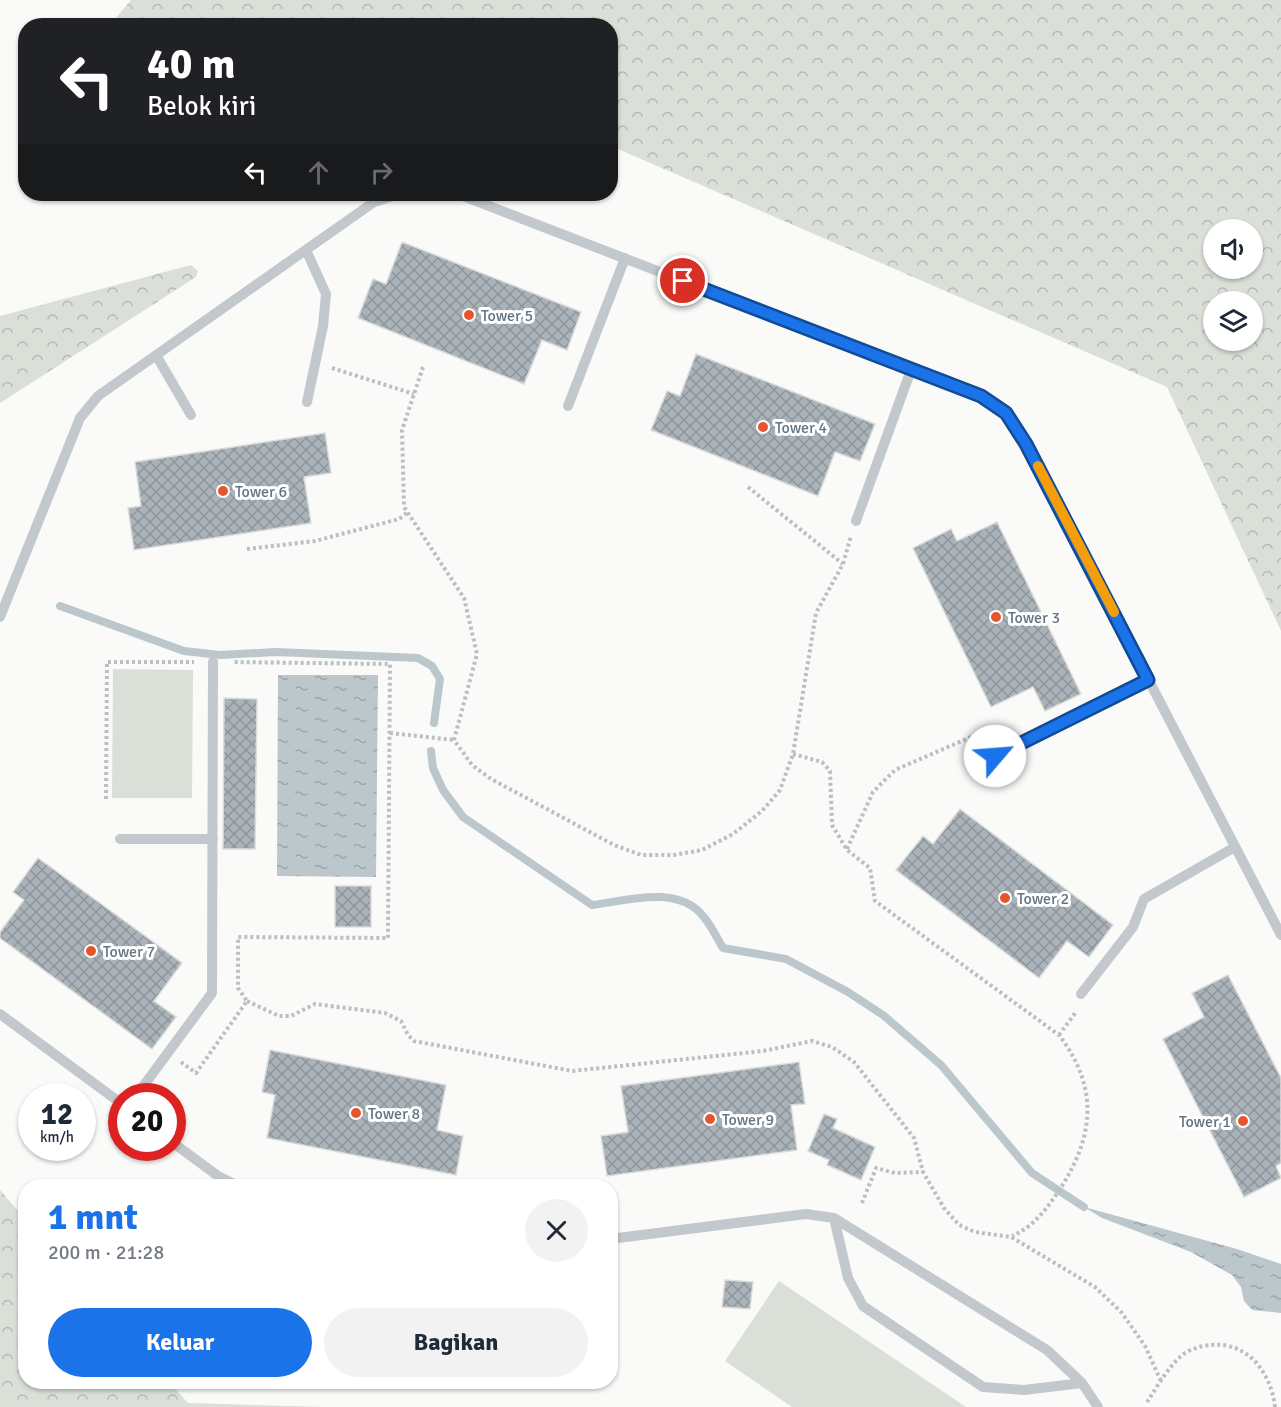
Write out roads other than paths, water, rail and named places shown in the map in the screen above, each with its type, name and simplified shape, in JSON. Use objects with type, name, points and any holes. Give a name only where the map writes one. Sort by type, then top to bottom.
[{"type":"lane","points":[[0,617],[80,418],[98,396],[377,201]]},
{"type":"lane","points":[[476,201],[981,396],[1006,413],[1026,444],[1281,936]]},
{"type":"lane","points":[[306,250],[326,294],[324,326],[307,402]]},
{"type":"lane","points":[[568,406],[625,258]]},
{"type":"lane","points":[[156,355],[191,415]]},
{"type":"lane","points":[[856,521],[911,369]]},
{"type":"lane","points":[[146,1083],[212,993],[213,662]]},
{"type":"lane","points":[[995,756],[1148,680]]},
{"type":"lane","points":[[120,839],[213,839]]},
{"type":"lane","points":[[1082,994],[1133,927],[1144,899],[1235,847]]},
{"type":"lane","points":[[0,1014],[108,1094]]},
{"type":"lane","points":[[186,1152],[224,1179]]},
{"type":"lane","points":[[618,1238],[806,1214],[834,1218],[1047,1350],[1082,1383],[1098,1407]]},
{"type":"lane","points":[[834,1218],[848,1278],[862,1306],[983,1386],[1024,1390],[1082,1383]]},
{"type":"water","points":[[278,675],[378,675],[376,877],[277,876]]},
{"type":"water","points":[[1084,1207],[1237,1249],[1281,1264],[1281,1313],[1252,1310],[1244,1301],[1241,1287],[1232,1275],[1191,1252],[1102,1218]]},
{"type":"waterway","points":[[60,606],[184,651],[220,655],[276,652],[418,658],[432,666],[440,679],[434,723]]},
{"type":"waterway","points":[[431,751],[433,768],[443,790],[463,817],[592,905],[650,897],[679,900],[692,906],[703,916],[723,948],[786,959],[848,992],[883,1015],[941,1065],[1032,1173],[1084,1207]]},
{"type":"place","name":"Tower 5","points":[[469,315]]},
{"type":"place","name":"Tower 4","points":[[763,427]]},
{"type":"place","name":"Tower 6","points":[[223,491]]},
{"type":"place","name":"Tower 3","points":[[996,617]]},
{"type":"place","name":"Tower 2","points":[[1005,898]]},
{"type":"place","name":"Tower 7","points":[[91,951]]},
{"type":"place","name":"Tower 8","points":[[356,1113]]},
{"type":"place","name":"Tower 9","points":[[710,1119]]},
{"type":"place","name":"Tower 1","points":[[1243,1121]]}]
